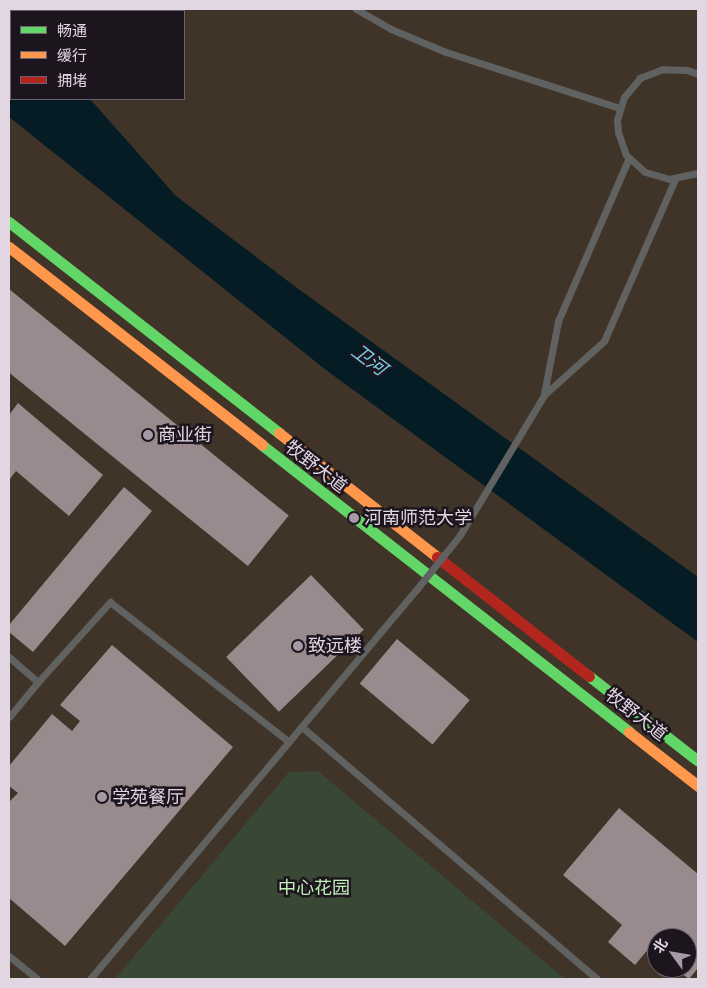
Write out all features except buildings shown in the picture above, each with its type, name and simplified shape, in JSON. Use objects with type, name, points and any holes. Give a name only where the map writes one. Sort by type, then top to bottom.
[{"type":"main road","name":"牧野大道","points":[[9,222],[698,761]]},
{"type":"main road","name":"牧野大道","points":[[9,247],[698,786]]},
{"type":"lane","points":[[356,9],[391,29],[446,52],[619,108]]},
{"type":"lane","points":[[698,74],[675,68],[651,72],[631,86],[619,108],[618,132],[629,158],[645,172],[675,179],[698,173]]},
{"type":"lane","points":[[544,395],[558,321],[629,158]]},
{"type":"lane","points":[[90,979],[302,727],[460,535],[544,395],[604,341],[675,179]]},
{"type":"lane","points":[[9,717],[110,602],[288,742]]},
{"type":"lane","points":[[9,657],[38,682]]},
{"type":"lane","points":[[302,727],[597,979]]},
{"type":"lane","points":[[9,956],[37,979]]},
{"type":"shaded area","name":"河南师范大学","points":[[9,9],[698,9],[698,979],[9,979]]},
{"type":"green space","name":"中心花园","points":[[318,771],[565,979],[115,979],[289,772]]},
{"type":"water","name":"卫河","points":[[9,9],[15,10],[10,10],[10,100],[91,100],[176,196],[297,288],[698,577],[698,642],[326,370],[9,117]]},
{"type":"traffic: fast","points":[[9,222],[279,433]]},
{"type":"traffic: fast","points":[[262,445],[629,732]]},
{"type":"traffic: fast","points":[[589,676],[698,761]]},
{"type":"traffic: slow","points":[[9,247],[262,445]]},
{"type":"traffic: slow","points":[[279,433],[437,557]]},
{"type":"traffic: slow","points":[[629,732],[698,786]]},
{"type":"traffic: jam","points":[[437,557],[589,676]]},
{"type":"place","name":"商业街","points":[[148,435]]},
{"type":"place","name":"河南师范大学","points":[[354,518]]},
{"type":"place","name":"致远楼","points":[[298,646]]},
{"type":"place","name":"学苑餐厅","points":[[102,797]]}]
